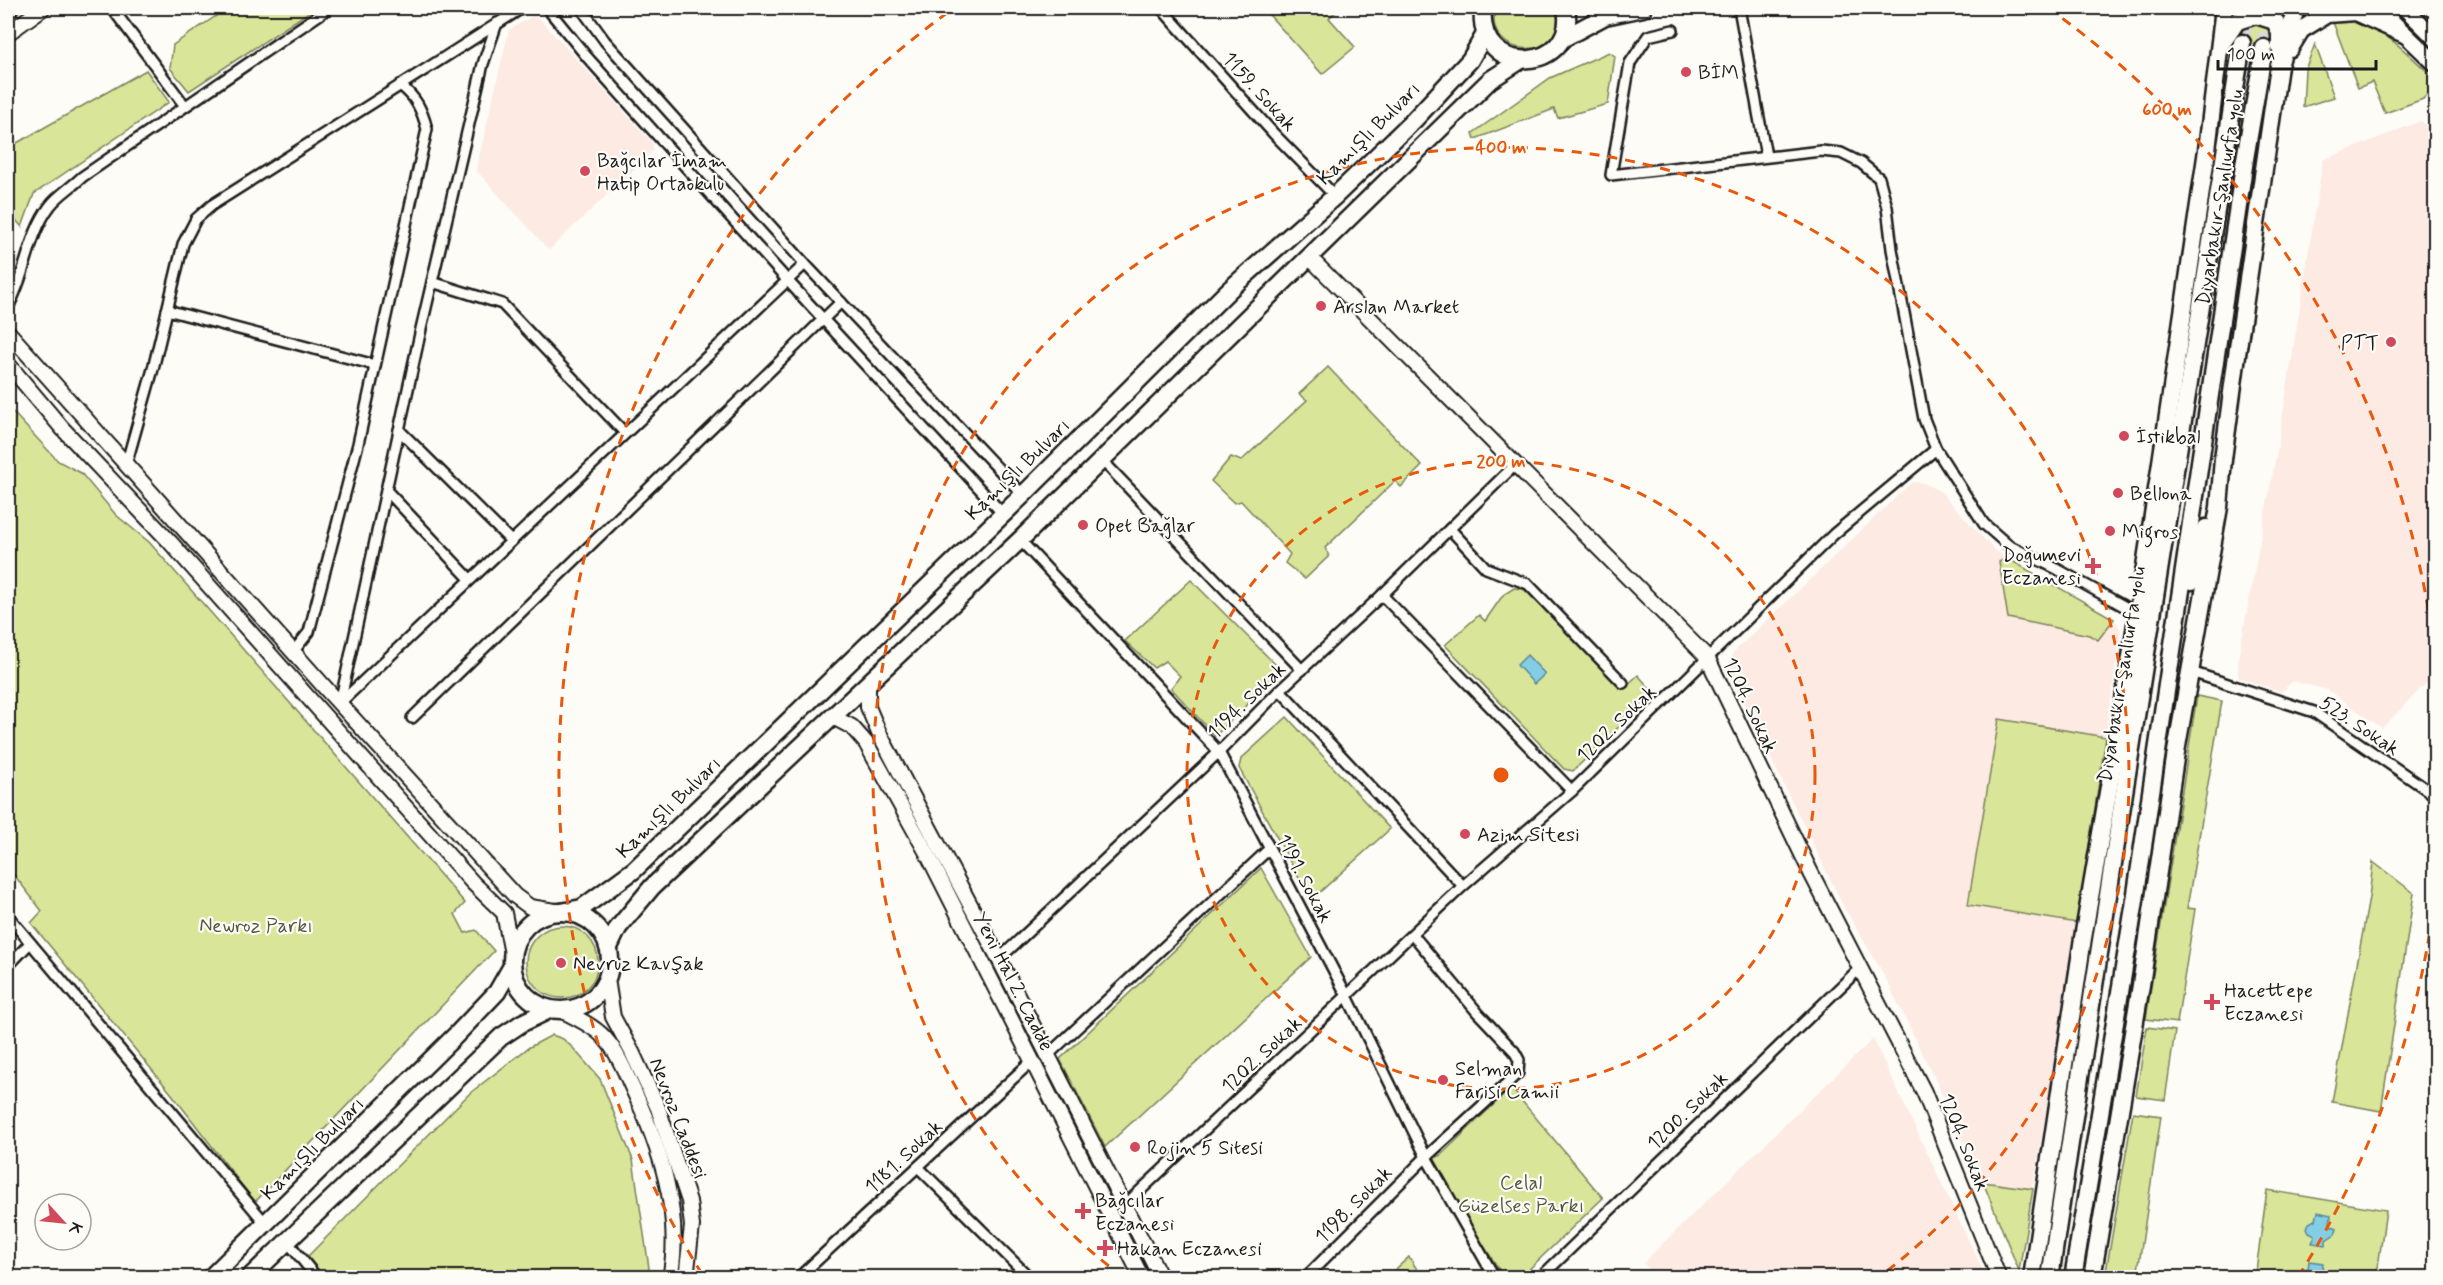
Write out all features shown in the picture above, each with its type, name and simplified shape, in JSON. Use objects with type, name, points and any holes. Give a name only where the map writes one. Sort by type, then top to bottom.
[{"type":"highway","points":[[1483,8],[1482,21],[1485,34],[1499,52],[1521,60],[1533,60],[1544,56],[1562,39],[1605,16],[1643,8]]},
{"type":"highway","points":[[1562,39],[1566,28],[1566,8]]},
{"type":"highway","points":[[2032,1278],[2083,938],[2144,616],[2159,476],[2207,150],[2224,8]]},
{"type":"highway","points":[[2279,66],[2296,8]]},
{"type":"highway","points":[[2279,66],[2301,30],[2327,14],[2355,12],[2404,34]]},
{"type":"highway","points":[[2092,1278],[2127,1071],[2176,752],[2219,507],[2223,459],[2279,66],[2280,33],[2278,26],[2275,21],[2256,15],[2236,21],[2220,48]]},
{"type":"highway","name":"Kamışlı Bulvarı","points":[[561,912],[582,908],[634,870],[1023,495],[1229,291],[1335,196],[1414,120],[1470,60],[1485,34]]},
{"type":"highway","name":"Diyarbakır-Şanlıurfa yolu","points":[[2050,1278],[2100,942],[2144,616],[2176,474],[2242,43]]},
{"type":"highway","name":"Diyarbakır-Şanlıurfa yolu","points":[[2073,1278],[2134,907],[2243,171],[2264,48]]},
{"type":"highway","points":[[609,947],[618,928],[652,887],[1020,540],[1490,80],[1521,60]]},
{"type":"highway","points":[[2170,663],[2223,459]]},
{"type":"highway","points":[[2127,1071],[2134,907]]},
{"type":"highway","points":[[249,1278],[501,1037],[522,1023],[556,1010],[577,1008],[590,1002],[600,993],[608,979],[611,963],[609,947],[602,933],[591,922],[577,914],[561,912],[546,914],[532,921],[521,933],[512,960],[517,983],[528,998],[556,1010]]},
{"type":"highway","points":[[2068,1043],[2100,942]]},
{"type":"highway","name":"Kamışlı Bulvarı","points":[[210,1278],[498,992],[512,960]]},
{"type":"main road","points":[[2373,8],[2436,64]]},
{"type":"main road","points":[[2405,8],[2436,39]]},
{"type":"street","points":[[8,33],[42,8]]},
{"type":"street","points":[[112,8],[184,106]]},
{"type":"street","points":[[8,306],[38,226],[51,205],[82,177],[329,8]]},
{"type":"street","points":[[126,465],[183,244],[196,219],[212,205],[522,8]]},
{"type":"street","points":[[547,8],[587,57],[787,280],[1002,513]]},
{"type":"street","points":[[581,8],[605,41],[805,264],[1023,495]]},
{"type":"street","name":"1159. Sokak","points":[[1161,8],[1274,134],[1335,196]]},
{"type":"street","points":[[1739,8],[1766,156]]},
{"type":"street","points":[[339,703],[432,282],[483,64],[497,23]]},
{"type":"street","points":[[1673,30],[1648,36],[1630,63],[1611,175],[1821,151],[1841,153],[1861,163],[1879,178],[1887,207],[1892,249],[1924,420],[1936,449],[1984,524],[2008,545],[2144,616]]},
{"type":"street","points":[[293,652],[309,632],[358,444],[427,129],[423,112],[411,94],[400,85]]},
{"type":"street","name":"1204. Sokak","points":[[1310,258],[1707,657],[1859,969],[1924,1092],[1999,1278]]},
{"type":"street","points":[[339,703],[624,432],[805,264]]},
{"type":"street","points":[[432,282],[502,304],[624,432]]},
{"type":"street","points":[[412,718],[841,302]]},
{"type":"street","points":[[167,310],[375,365]]},
{"type":"street","points":[[8,332],[293,652],[515,896],[530,907],[561,912]]},
{"type":"street","points":[[8,364],[62,428],[170,542],[473,883],[504,913],[512,960]]},
{"type":"street","points":[[399,430],[510,540]]},
{"type":"street","name":"1202. Sokak","points":[[1125,1205],[1348,998],[1464,886],[1572,791],[1834,534],[1936,449]]},
{"type":"street","points":[[1101,459],[1302,670]]},
{"type":"street","name":"1194. Sokak","points":[[999,959],[1219,752],[1280,690],[1382,595],[1516,464]]},
{"type":"street","points":[[386,490],[470,579]]},
{"type":"street","points":[[1450,529],[1486,568],[1528,584],[1623,683]]},
{"type":"street","name":"1191. Sokak","points":[[1020,540],[1219,752],[1348,998],[1426,1157],[1495,1278]]},
{"type":"street","points":[[1382,595],[1572,791]]},
{"type":"street","name":"523. Sokak","points":[[2191,672],[2314,712],[2436,796]]},
{"type":"street","points":[[868,685],[868,707],[879,733],[999,959],[1161,1278]]},
{"type":"street","points":[[1280,690],[1464,886]]},
{"type":"street","name":"Yeni Hal 2. Cadde","points":[[833,717],[852,727],[866,742],[927,853],[1033,1060],[1139,1276]]},
{"type":"street","points":[[1048,1055],[1269,849]]},
{"type":"street","points":[[8,916],[266,1224]]},
{"type":"street","name":"1198. Sokak","points":[[1305,1278],[1426,1157],[1518,1073],[1519,1060],[1413,935]]},
{"type":"street","points":[[8,966],[30,943]]},
{"type":"street","name":"1200. Sokak","points":[[1540,1278],[1859,969]]},
{"type":"street","name":"Nevroz Caddesi","points":[[608,979],[613,1017],[658,1108],[689,1201],[692,1226],[686,1278]]},
{"type":"street","name":"Nevroz Caddesi","points":[[556,1010],[593,1028],[608,1040],[638,1100],[668,1186],[674,1222],[670,1278]]},
{"type":"street","name":"1181. Sokak","points":[[798,1278],[1033,1060]]},
{"type":"street","points":[[918,1167],[1030,1278]]},
{"type":"street","points":[[287,1241],[317,1278]]},
{"type":"shaded area","points":[[533,16],[540,19],[653,144],[653,151],[549,250],[476,170],[509,30]]},
{"type":"shaded area","points":[[2421,121],[2436,135],[2435,674],[2382,728],[2328,690],[2293,681],[2281,692],[2238,677],[2239,654],[2279,440],[2323,160]]},
{"type":"shaded area","points":[[1912,482],[1924,483],[1941,492],[1994,550],[2114,619],[2121,631],[2077,923],[2019,1271],[1983,1182],[1936,1081],[1883,973],[1845,909],[1727,669],[1733,653]]},
{"type":"shaded area","points":[[1873,1039],[1986,1277],[1656,1277],[1643,1263]]},
{"type":"green space","points":[[228,8],[315,8],[189,91],[170,68],[173,45]]},
{"type":"green space","points":[[1263,8],[1340,8],[1329,18],[1355,47],[1322,74]]},
{"type":"green space","points":[[1496,8],[1556,8],[1556,27],[1550,40],[1539,47],[1525,48],[1511,45],[1500,37],[1495,25]]},
{"type":"green space","points":[[2353,16],[2386,36],[2435,79],[2435,86],[2423,99],[2385,113],[2372,82],[2358,88],[2331,17]]},
{"type":"green space","points":[[2250,22],[2267,29],[2274,46],[2235,42],[2240,30]]},
{"type":"green space","points":[[2315,44],[2334,97],[2303,107],[2305,70]]},
{"type":"green space","points":[[1609,52],[1615,56],[1608,104],[1558,118],[1554,109],[1475,139],[1473,133],[1550,78]]},
{"type":"green space","points":[[146,70],[169,102],[34,194],[22,227],[8,211],[8,148]]},
{"type":"green space","points":[[1328,367],[1422,466],[1401,487],[1395,481],[1325,548],[1329,556],[1305,579],[1285,563],[1290,554],[1241,501],[1234,503],[1211,481],[1231,457],[1241,461],[1307,400],[1299,394]]},
{"type":"green space","name":"Newroz Parkı","points":[[8,407],[58,461],[81,473],[116,515],[149,542],[465,903],[455,914],[465,933],[476,930],[494,951],[255,1202],[171,1093],[31,923],[42,911],[8,867]]},
{"type":"green space","points":[[2007,558],[2114,619],[2098,640],[2089,635],[2008,618],[1999,562]]},
{"type":"green space","points":[[1191,580],[1282,671],[1215,736],[1171,688],[1180,676],[1165,661],[1154,668],[1125,641]]},
{"type":"green space","points":[[1514,588],[1523,589],[1533,596],[1624,688],[1638,675],[1654,693],[1573,771],[1564,769],[1445,645],[1479,615],[1485,621],[1503,595]]},
{"type":"green space","points":[[2197,696],[2222,701],[2187,908],[2195,909],[2177,1023],[2146,1019]]},
{"type":"green space","points":[[1287,717],[1390,829],[1311,900],[1239,768],[1241,759]]},
{"type":"green space","points":[[1999,719],[2106,737],[2077,923],[1968,905]]},
{"type":"green space","points":[[2373,862],[2414,893],[2381,1111],[2332,1102],[2369,898]]},
{"type":"green space","points":[[1261,868],[1311,957],[1105,1147],[1060,1059]]},
{"type":"green space","points":[[562,926],[582,932],[592,942],[598,962],[592,982],[582,992],[562,998],[542,992],[532,982],[526,962],[532,942],[542,932]]},
{"type":"green space","points":[[2147,1027],[2175,1031],[2165,1100],[2136,1096]]},
{"type":"green space","points":[[552,1035],[563,1039],[573,1048],[600,1079],[633,1160],[649,1268],[647,1277],[323,1277],[307,1257],[470,1093],[528,1048]]},
{"type":"green space","name":"Celal Güzelses Parkı","points":[[1511,1088],[1603,1198],[1521,1277],[1504,1277],[1429,1162],[1441,1155]]},
{"type":"green space","points":[[2133,1112],[2161,1116],[2137,1277],[2105,1277]]},
{"type":"green space","points":[[1983,1182],[2033,1189],[2019,1271]]},
{"type":"green space","points":[[2267,1190],[2386,1210],[2377,1274],[2371,1277],[2255,1278]]},
{"type":"green space","points":[[1409,1257],[1422,1277],[1387,1277]]},
{"type":"water","points":[[1527,655],[1545,674],[1534,684],[1517,665]]},
{"type":"water","points":[[2318,1212],[2331,1215],[2330,1225],[2337,1228],[2335,1234],[2326,1240],[2326,1245],[2312,1243],[2315,1235],[2307,1228],[2309,1223],[2316,1220]]},
{"type":"water","points":[[2309,1261],[2323,1263],[2322,1274],[2329,1277],[2300,1277],[2300,1272],[2308,1269]]},
{"type":"tunnel","points":[[2242,43],[2248,8]]},
{"type":"tunnel","points":[[2264,48],[2270,8]]},
{"type":"place","name":"BİM","points":[[1686,72]]},
{"type":"place","name":"Bağcılar İmam Hatip Ortaokulu","points":[[585,171]]},
{"type":"place","name":"Arslan Market","points":[[1321,306]]},
{"type":"place","name":"PTT","points":[[2391,342]]},
{"type":"place","name":"İstikbal","points":[[2124,436]]},
{"type":"place","name":"Bellona","points":[[2118,493]]},
{"type":"place","name":"Opet Bağlar","points":[[1083,525]]},
{"type":"place","name":"Migros","points":[[2110,531]]},
{"type":"place","name":"Doğumevi Eczanesi","points":[[2093,566]]},
{"type":"place","name":"Azim Sitesi","points":[[1465,834]]},
{"type":"place","name":"Nevruz Kavşak","points":[[561,963]]},
{"type":"place","name":"Hacettepe Eczanesi","points":[[2212,1002]]},
{"type":"place","name":"Selman Farisi Camii","points":[[1443,1080]]},
{"type":"place","name":"Rojin 5 Sitesi","points":[[1135,1147]]},
{"type":"place","name":"Bağcılar Eczanesi","points":[[1083,1211]]},
{"type":"place","name":"Hakan Eczanesi","points":[[1105,1248]]}]
